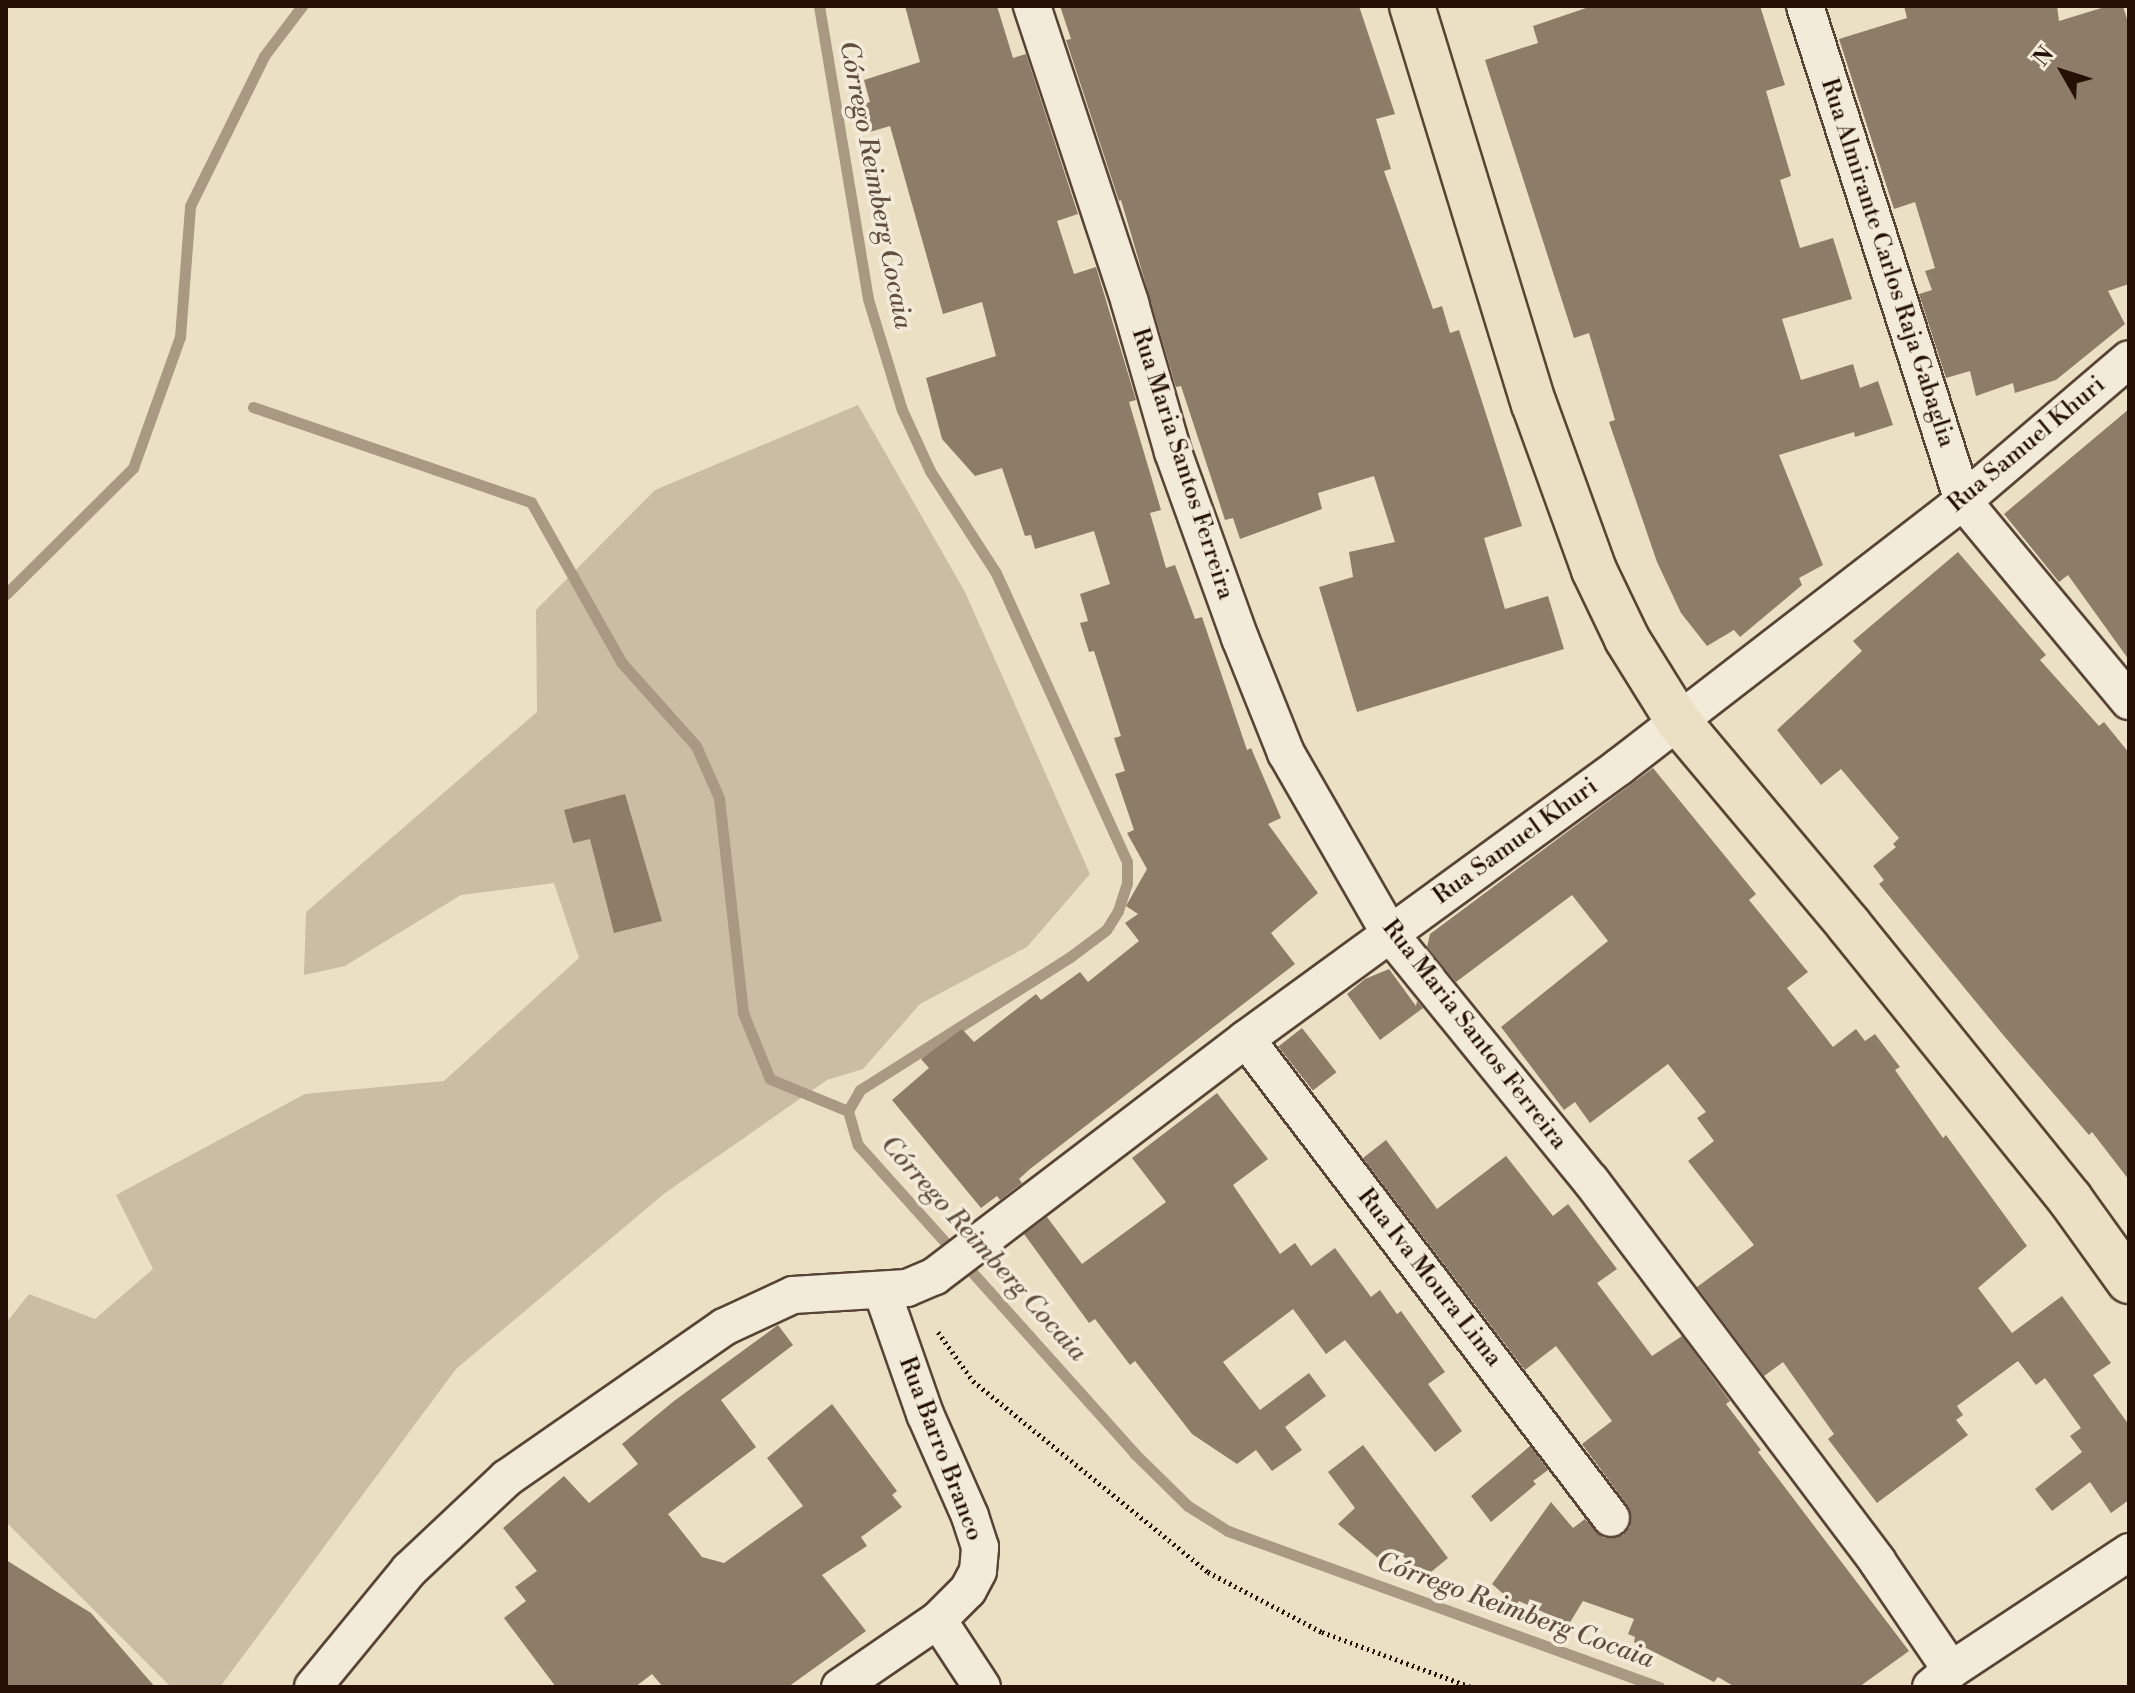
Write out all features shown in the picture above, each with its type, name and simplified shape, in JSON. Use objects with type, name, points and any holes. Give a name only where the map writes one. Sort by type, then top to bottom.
[{"type":"main road","points":[[1412,6],[1534,404],[1594,570],[1627,639],[1678,721],[1849,925],[2040,1162],[2129,1281]]},
{"type":"street","name":"Rua Maria Santos Ferreira","points":[[1032,6],[1130,303],[1173,452],[1240,638],[1286,753],[1390,934],[1591,1181],[1877,1561],[1941,1678]]},
{"type":"street","name":"Rua Almirante Carlos Raja Gabaglia","points":[[1805,6],[1963,501],[2129,701]]},
{"type":"street","name":"Rua Samuel Khuri","points":[[908,1285],[1022,1209],[1246,1039],[1678,721],[1963,501],[2129,359]]},
{"type":"street","name":"Rua Iva Moura Lima","points":[[1246,1039],[1611,1518]]},
{"type":"street","points":[[313,1687],[409,1570],[496,1488],[724,1327],[793,1295],[908,1285]]},
{"type":"street","name":"Rua Barro Branco","points":[[840,1687],[938,1620],[968,1590],[978,1571],[980,1547],[970,1516],[925,1414],[908,1285]]},
{"type":"street","points":[[1941,1678],[2129,1552]]},
{"type":"street","points":[[938,1620],[982,1687]]},
{"type":"path","points":[[908,1285],[973,1381],[1208,1572],[1322,1632],[1471,1687]]},
{"type":"shaded area","points":[[858,405],[965,592],[1090,874],[1027,947],[920,1004],[863,1069],[827,1080],[665,1193],[456,1369],[220,1687],[171,1687],[6,1522],[6,1323],[29,1294],[95,1319],[153,1269],[116,1195],[305,1094],[444,1081],[579,958],[554,883],[461,895],[345,966],[304,975],[306,912],[537,712],[536,610],[655,490]]},
{"type":"building","points":[[905,6],[997,6],[1013,58],[1026,54],[1078,214],[1057,221],[1074,274],[1096,267],[1136,400],[1129,402],[1161,510],[1150,513],[1166,568],[1175,565],[1195,619],[1202,617],[1247,750],[1251,748],[1281,818],[1268,824],[1318,893],[1271,933],[1295,964],[1030,1169],[1019,1179],[1022,1183],[1000,1200],[997,1196],[981,1208],[892,1100],[929,1068],[921,1059],[962,1029],[974,1042],[1036,994],[1041,1000],[1080,972],[1088,982],[1139,941],[1125,923],[1138,914],[1126,906],[1147,869],[1127,833],[1134,830],[1115,774],[1125,771],[1114,738],[1121,736],[1094,651],[1089,652],[1080,623],[1088,621],[1080,594],[1110,584],[1094,531],[1035,549],[1031,535],[1025,536],[1002,468],[975,476],[942,439],[926,378],[996,356],[982,302],[943,314],[890,126],[863,134],[856,106],[870,102],[864,80],[920,62]]},
{"type":"building","points":[[1060,6],[1359,6],[1395,114],[1376,119],[1391,169],[1384,171],[1433,309],[1442,306],[1450,333],[1459,330],[1522,526],[1484,538],[1505,609],[1548,596],[1564,649],[1357,712],[1319,587],[1353,577],[1349,552],[1395,542],[1374,476],[1318,493],[1322,509],[1240,539],[1233,518],[1225,520],[1181,386],[1176,387],[1121,200],[1066,40],[1071,39]]},
{"type":"building","points":[[1592,6],[1760,6],[1785,85],[1766,91],[1791,176],[1780,180],[1800,248],[1833,238],[1852,299],[1782,319],[1801,380],[1853,364],[1860,388],[1878,381],[1893,425],[1855,437],[1854,432],[1779,455],[1823,565],[1799,578],[1802,585],[1740,637],[1734,630],[1707,646],[1681,613],[1657,562],[1609,422],[1615,420],[1589,333],[1574,338],[1485,60],[1538,43],[1533,26]]},
{"type":"building","points":[[1904,6],[2057,6],[2059,21],[2108,6],[2123,6],[2129,26],[2129,284],[2108,291],[2125,324],[2056,380],[2015,393],[2013,383],[1976,396],[1970,371],[1946,378],[1919,294],[1932,290],[1925,271],[1935,268],[1915,202],[1894,209],[1839,39],[1907,18]]},
{"type":"building","points":[[2129,409],[2129,660],[2068,575],[2059,582],[2004,514]]},
{"type":"building","points":[[1958,552],[2046,655],[2040,660],[2099,726],[2104,722],[2129,753],[2129,1180],[2092,1132],[2089,1135],[1879,884],[1884,880],[1873,866],[1896,847],[1893,844],[1899,838],[1841,769],[1821,785],[1777,730],[1862,651],[1853,641]]},
{"type":"building","points":[[1653,768],[1756,894],[1749,900],[1808,972],[1787,988],[1833,1047],[1856,1029],[1865,1041],[1875,1034],[1900,1067],[1895,1070],[1943,1138],[1946,1135],[2027,1246],[1978,1288],[2012,1333],[2062,1296],[2111,1363],[2093,1375],[2129,1425],[2129,1500],[2111,1513],[2090,1482],[2052,1511],[2035,1489],[2082,1452],[2070,1436],[2081,1428],[2045,1378],[2036,1385],[2018,1361],[1957,1406],[1963,1415],[1956,1420],[1968,1435],[1877,1503],[1828,1439],[1834,1434],[1783,1362],[1764,1376],[1697,1287],[1754,1245],[1688,1161],[1714,1141],[1697,1118],[1706,1112],[1668,1064],[1590,1123],[1575,1102],[1564,1110],[1501,1027],[1608,941],[1572,895],[1456,982],[1427,947],[1430,934]]},
{"type":"building","points":[[625,794],[662,921],[614,933],[590,839],[573,843],[564,810]]},
{"type":"building","points":[[1389,969],[1416,1006],[1417,1001],[1423,1008],[1380,1040],[1347,994],[1365,979]]},
{"type":"building","points":[[1302,1028],[1336,1072],[1313,1091],[1278,1046]]},
{"type":"building","points":[[1217,1093],[1268,1159],[1233,1185],[1280,1254],[1295,1243],[1311,1266],[1335,1248],[1371,1297],[1380,1290],[1397,1314],[1401,1311],[1445,1372],[1428,1384],[1462,1431],[1435,1452],[1345,1340],[1326,1354],[1293,1309],[1223,1362],[1260,1410],[1309,1373],[1326,1396],[1285,1427],[1302,1450],[1272,1471],[1256,1450],[1237,1464],[1192,1434],[1135,1361],[1130,1365],[1095,1319],[1089,1323],[1024,1234],[1047,1217],[1082,1264],[1166,1202],[1132,1158]]},
{"type":"building","points":[[1386,1140],[1437,1209],[1506,1156],[1553,1216],[1568,1204],[1617,1269],[1597,1283],[1652,1356],[1682,1336],[1730,1401],[1726,1404],[1761,1450],[1758,1452],[1909,1651],[1859,1687],[1735,1687],[1718,1677],[1714,1682],[1634,1642],[1635,1637],[1628,1634],[1634,1619],[1583,1601],[1569,1624],[1519,1601],[1516,1605],[1492,1584],[1551,1502],[1573,1528],[1585,1519],[1604,1538],[1623,1535],[1630,1527],[1628,1506],[1582,1444],[1612,1421],[1556,1346],[1525,1370],[1363,1158]]},
{"type":"building","points":[[778,1325],[793,1345],[721,1400],[756,1447],[668,1514],[702,1557],[724,1563],[803,1506],[767,1458],[832,1404],[897,1491],[892,1495],[902,1507],[861,1537],[867,1546],[822,1575],[866,1631],[788,1687],[663,1687],[652,1674],[635,1687],[556,1687],[504,1618],[526,1601],[515,1587],[537,1571],[503,1528],[564,1476],[589,1503],[638,1464],[622,1444],[674,1401]]},
{"type":"building","points":[[1363,1445],[1448,1558],[1425,1577],[1398,1551],[1385,1564],[1338,1524],[1355,1508],[1328,1472]]},
{"type":"building","points":[[1530,1446],[1548,1470],[1491,1522],[1471,1496]]},
{"type":"building","points":[[6,1560],[91,1613],[155,1687],[6,1687]]},
{"type":"waterway","points":[[6,594],[133,468],[180,337],[190,206],[264,56],[302,6]]},
{"type":"waterway","name":"Córrego Reimberg Cocaia","points":[[819,6],[868,299],[902,410],[930,471],[996,573],[1127,862],[1127,883],[1118,911],[1106,930],[1070,957],[860,1090],[848,1111],[858,1145],[1134,1453],[1188,1506],[1228,1531],[1660,1687]]},
{"type":"waterway","points":[[253,407],[531,502],[621,662],[696,746],[719,798],[743,1013],[770,1079],[848,1111]]}]
